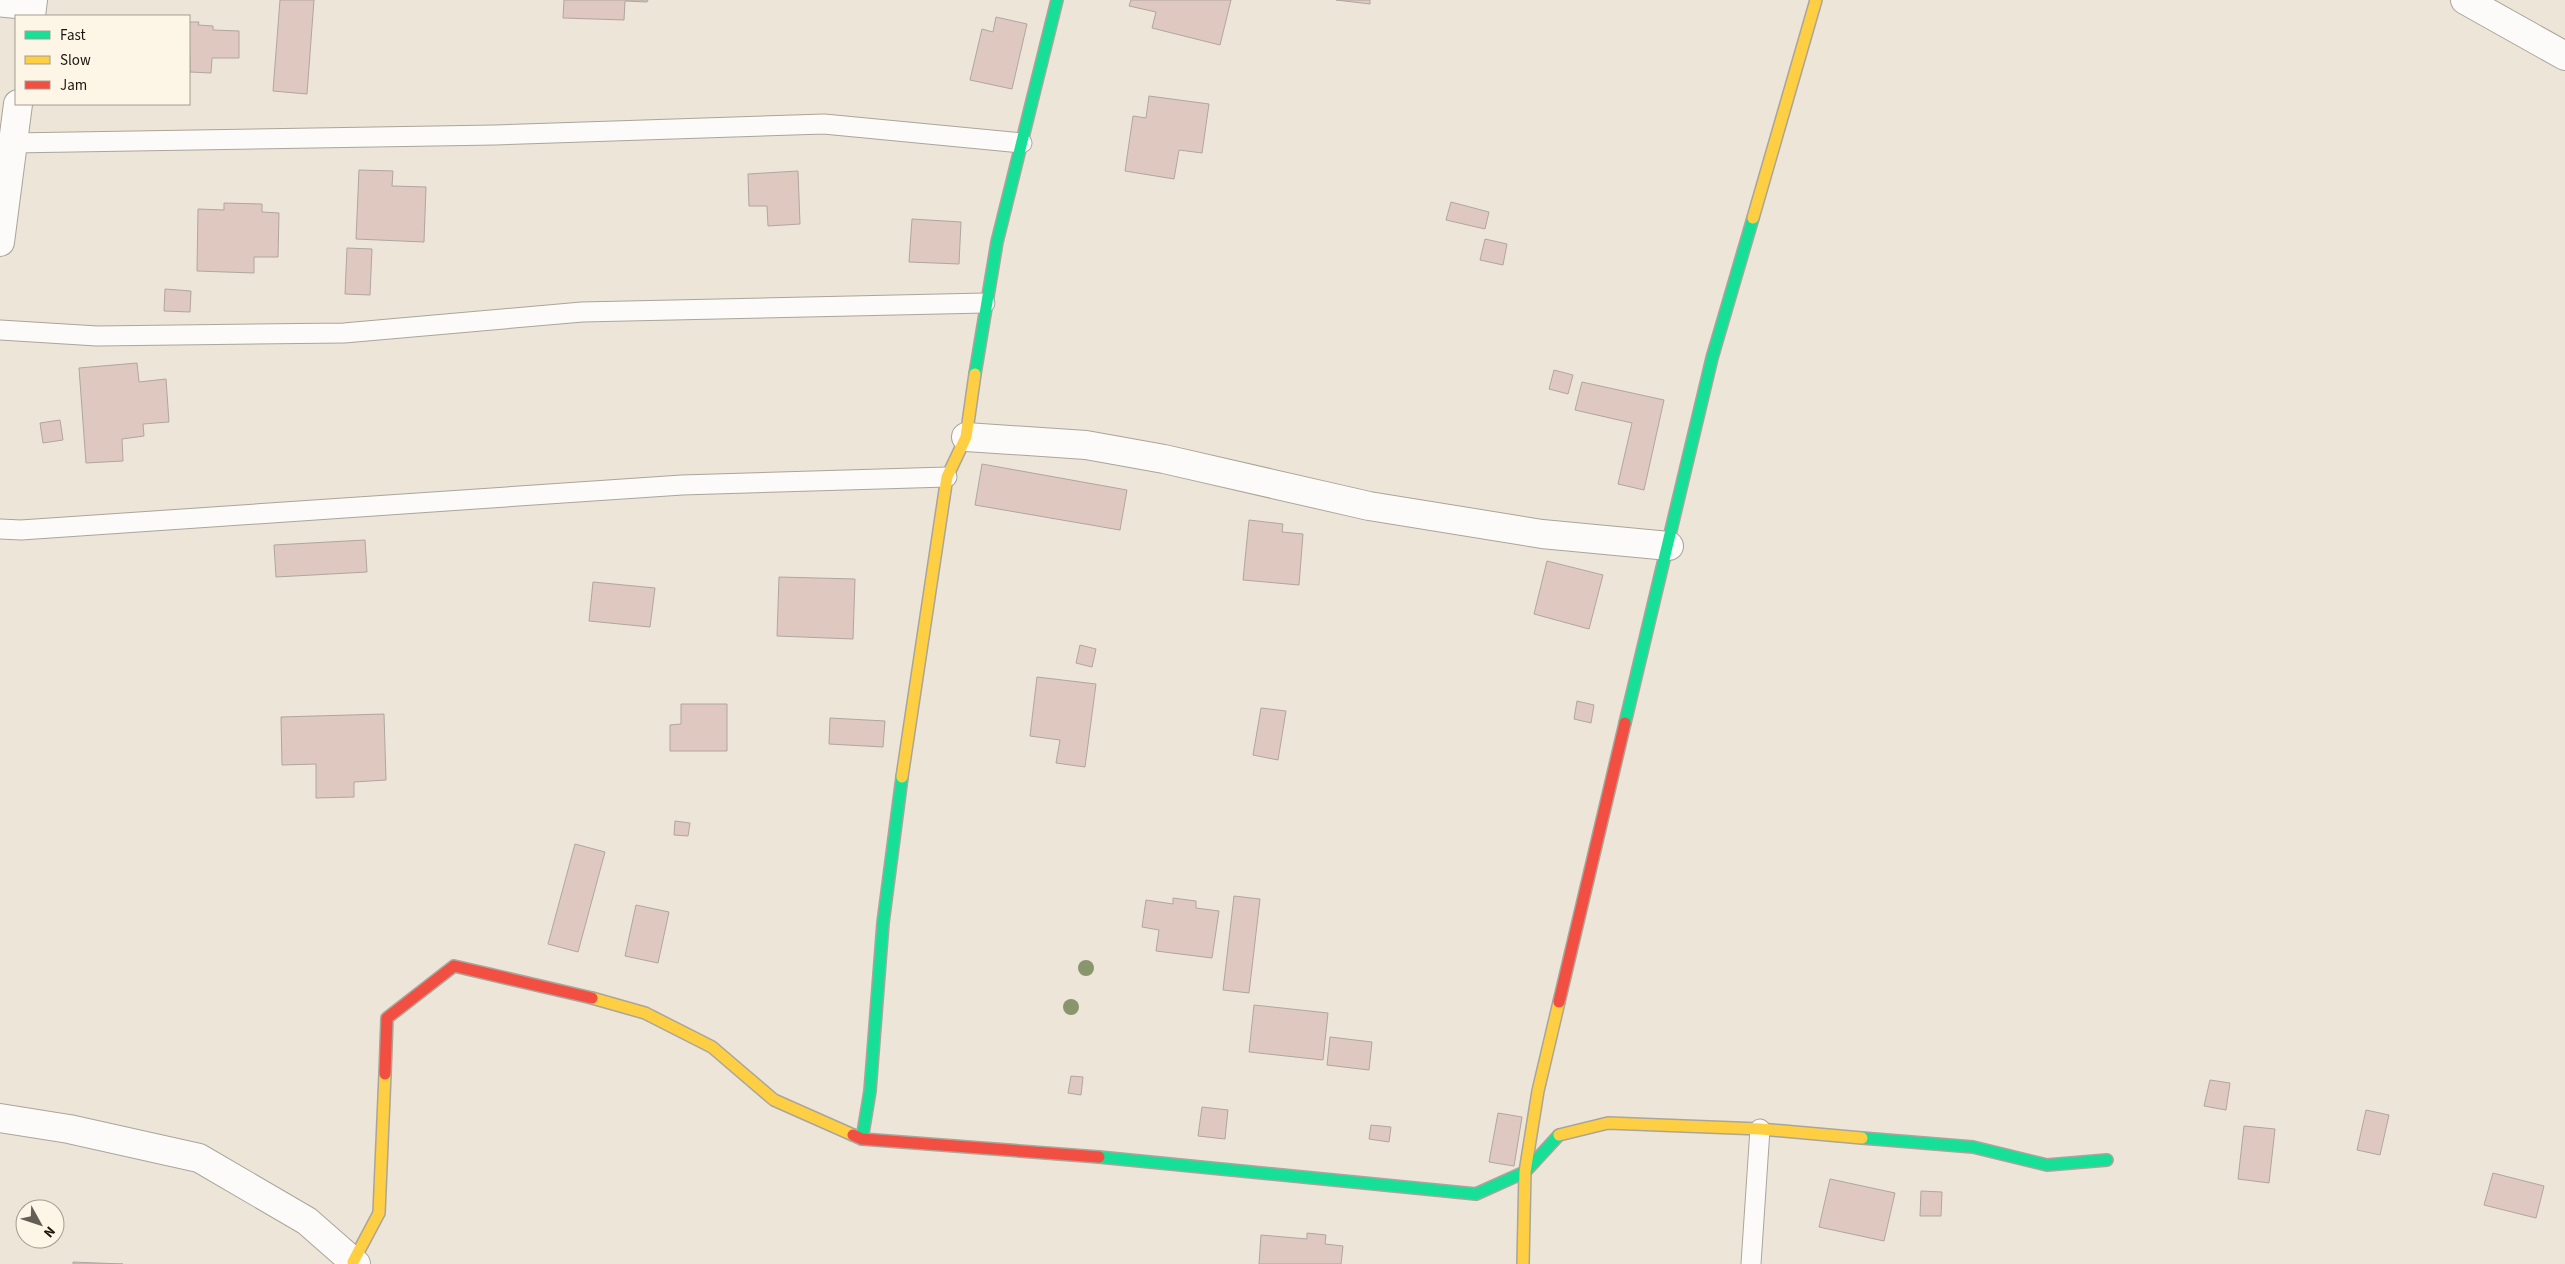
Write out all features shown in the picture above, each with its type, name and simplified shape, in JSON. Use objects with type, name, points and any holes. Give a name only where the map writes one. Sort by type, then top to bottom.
[{"type":"street","points":[[862,1139],[870,1091],[883,923],[898,804],[915,702],[947,477],[966,437],[985,303],[997,242],[1057,0]]},
{"type":"street","points":[[1523,1264],[1526,1172],[1538,1091],[1669,546],[1712,358],[1816,0]]},
{"type":"street","points":[[2465,0],[2565,56]]},
{"type":"street","points":[[0,242],[18,105]]},
{"type":"street","points":[[966,437],[1086,445],[1164,459],[1369,506],[1542,534],[1669,546]]},
{"type":"street","points":[[0,1118],[69,1129],[199,1158],[308,1221],[354,1263],[379,1213],[387,1018],[454,966],[573,993],[644,1013],[712,1047],[774,1100],[862,1139],[1076,1155],[1476,1194],[1526,1172],[1559,1134],[1608,1122],[1760,1129],[1973,1147],[2047,1165],[2107,1160]]},
{"type":"lane","points":[[0,7],[32,9]]},
{"type":"lane","points":[[12,143],[495,135],[824,124],[1022,143]]},
{"type":"lane","points":[[0,330],[97,336],[344,333],[582,312],[985,303]]},
{"type":"lane","points":[[0,529],[21,530],[682,485],[947,477]]},
{"type":"lane","points":[[1751,1264],[1760,1129]]},
{"type":"building","points":[[280,0],[314,0],[307,94],[273,91]]},
{"type":"building","points":[[564,0],[648,0],[647,2],[625,1],[624,20],[563,18]]},
{"type":"building","points":[[1131,0],[1231,0],[1220,45],[1152,28],[1156,12],[1129,6]]},
{"type":"building","points":[[1336,0],[1370,0],[1370,4]]},
{"type":"building","points":[[996,17],[1027,24],[1012,89],[970,80],[982,29],[993,32]]},
{"type":"building","points":[[190,22],[199,22],[198,25],[213,26],[213,30],[239,31],[239,58],[212,58],[211,73],[190,72]]},
{"type":"building","points":[[1149,96],[1209,104],[1202,153],[1179,150],[1174,179],[1125,171],[1133,116],[1146,118]]},
{"type":"building","points":[[359,170],[393,171],[392,186],[426,187],[424,242],[356,239]]},
{"type":"building","points":[[798,171],[800,224],[768,226],[767,206],[749,206],[748,174]]},
{"type":"building","points":[[1451,202],[1489,212],[1485,229],[1446,220]]},
{"type":"building","points":[[224,203],[262,204],[262,212],[279,213],[278,257],[254,257],[254,273],[197,271],[198,209],[224,210]]},
{"type":"building","points":[[912,219],[961,222],[959,264],[909,262]]},
{"type":"building","points":[[1485,239],[1507,244],[1503,265],[1480,260]]},
{"type":"building","points":[[347,248],[372,249],[370,295],[345,294]]},
{"type":"building","points":[[165,289],[191,291],[190,312],[164,311]]},
{"type":"building","points":[[137,363],[139,382],[166,379],[169,422],[143,424],[144,436],[122,439],[123,461],[86,463],[79,368]]},
{"type":"building","points":[[1554,370],[1573,375],[1568,394],[1549,389]]},
{"type":"building","points":[[1582,382],[1664,400],[1644,490],[1618,484],[1632,423],[1575,410]]},
{"type":"building","points":[[60,420],[63,440],[43,443],[40,423]]},
{"type":"building","points":[[982,464],[1127,490],[1120,530],[975,505]]},
{"type":"building","points":[[1249,520],[1283,524],[1282,532],[1303,534],[1299,585],[1243,580]]},
{"type":"building","points":[[365,540],[367,572],[276,577],[274,545]]},
{"type":"building","points":[[1547,561],[1603,575],[1589,629],[1534,614]]},
{"type":"building","points":[[779,577],[855,579],[853,639],[777,636]]},
{"type":"building","points":[[593,582],[655,588],[650,627],[589,621]]},
{"type":"building","points":[[1080,645],[1096,649],[1092,667],[1076,663]]},
{"type":"building","points":[[1037,677],[1096,684],[1085,767],[1056,763],[1060,740],[1030,736]]},
{"type":"building","points":[[1577,701],[1594,705],[1591,723],[1574,719]]},
{"type":"building","points":[[681,704],[727,704],[727,751],[670,751],[670,725],[681,724]]},
{"type":"building","points":[[1261,708],[1286,711],[1278,760],[1253,755]]},
{"type":"building","points":[[384,714],[386,780],[354,782],[354,797],[316,798],[316,764],[282,765],[281,717]]},
{"type":"building","points":[[830,718],[885,721],[883,747],[829,744]]},
{"type":"building","points":[[675,821],[690,823],[688,836],[674,835]]},
{"type":"building","points":[[575,844],[605,852],[578,952],[548,944]]},
{"type":"building","points":[[1234,896],[1260,899],[1249,993],[1223,990]]},
{"type":"building","points":[[1173,898],[1196,901],[1196,908],[1219,911],[1212,958],[1156,951],[1159,930],[1142,927],[1146,900],[1173,904]]},
{"type":"building","points":[[636,905],[669,912],[658,963],[625,956]]},
{"type":"building","points":[[1254,1005],[1328,1013],[1323,1060],[1249,1052]]},
{"type":"building","points":[[1330,1037],[1372,1042],[1369,1070],[1327,1065]]},
{"type":"building","points":[[1071,1076],[1083,1077],[1081,1095],[1068,1093]]},
{"type":"building","points":[[2210,1080],[2230,1083],[2226,1110],[2204,1106]]},
{"type":"building","points":[[1202,1107],[1228,1110],[1225,1139],[1198,1136]]},
{"type":"building","points":[[2366,1110],[2389,1115],[2380,1155],[2357,1150]]},
{"type":"building","points":[[1498,1113],[1522,1117],[1514,1166],[1489,1162]]},
{"type":"building","points":[[1371,1125],[1391,1127],[1389,1142],[1369,1139]]},
{"type":"building","points":[[2244,1126],[2275,1129],[2269,1183],[2238,1179]]},
{"type":"building","points":[[2493,1173],[2544,1186],[2536,1218],[2484,1205]]},
{"type":"building","points":[[1830,1179],[1895,1193],[1884,1241],[1819,1227]]},
{"type":"building","points":[[1921,1191],[1942,1192],[1941,1216],[1920,1216]]},
{"type":"building","points":[[1307,1233],[1326,1235],[1325,1244],[1343,1246],[1341,1264],[1259,1264],[1261,1235],[1307,1239]]},
{"type":"building","points":[[73,1262],[123,1264],[73,1264]]},
{"type":"traffic: fast","points":[[975,374],[997,242],[1057,0]]},
{"type":"traffic: fast","points":[[1625,723],[1712,358],[1753,218]]},
{"type":"traffic: fast","points":[[862,1139],[870,1091],[883,923],[902,777]]},
{"type":"traffic: fast","points":[[1099,1157],[1476,1194],[1525,1172],[1559,1135]]},
{"type":"traffic: fast","points":[[1862,1138],[1973,1147],[2047,1165],[2107,1160]]},
{"type":"traffic: slow","points":[[1753,218],[1816,0]]},
{"type":"traffic: slow","points":[[902,777],[947,477],[966,437],[975,374]]},
{"type":"traffic: slow","points":[[592,998],[645,1013],[712,1047],[774,1100],[853,1135]]},
{"type":"traffic: slow","points":[[1523,1264],[1525,1172],[1538,1091],[1559,1002]]},
{"type":"traffic: slow","points":[[353,1262],[379,1213],[385,1074]]},
{"type":"traffic: slow","points":[[1559,1135],[1608,1123],[1760,1129],[1862,1138]]},
{"type":"traffic: jam","points":[[1559,1002],[1625,723]]},
{"type":"traffic: jam","points":[[385,1074],[387,1018],[454,966],[592,998]]},
{"type":"traffic: jam","points":[[853,1135],[862,1139],[1099,1157]]}]
